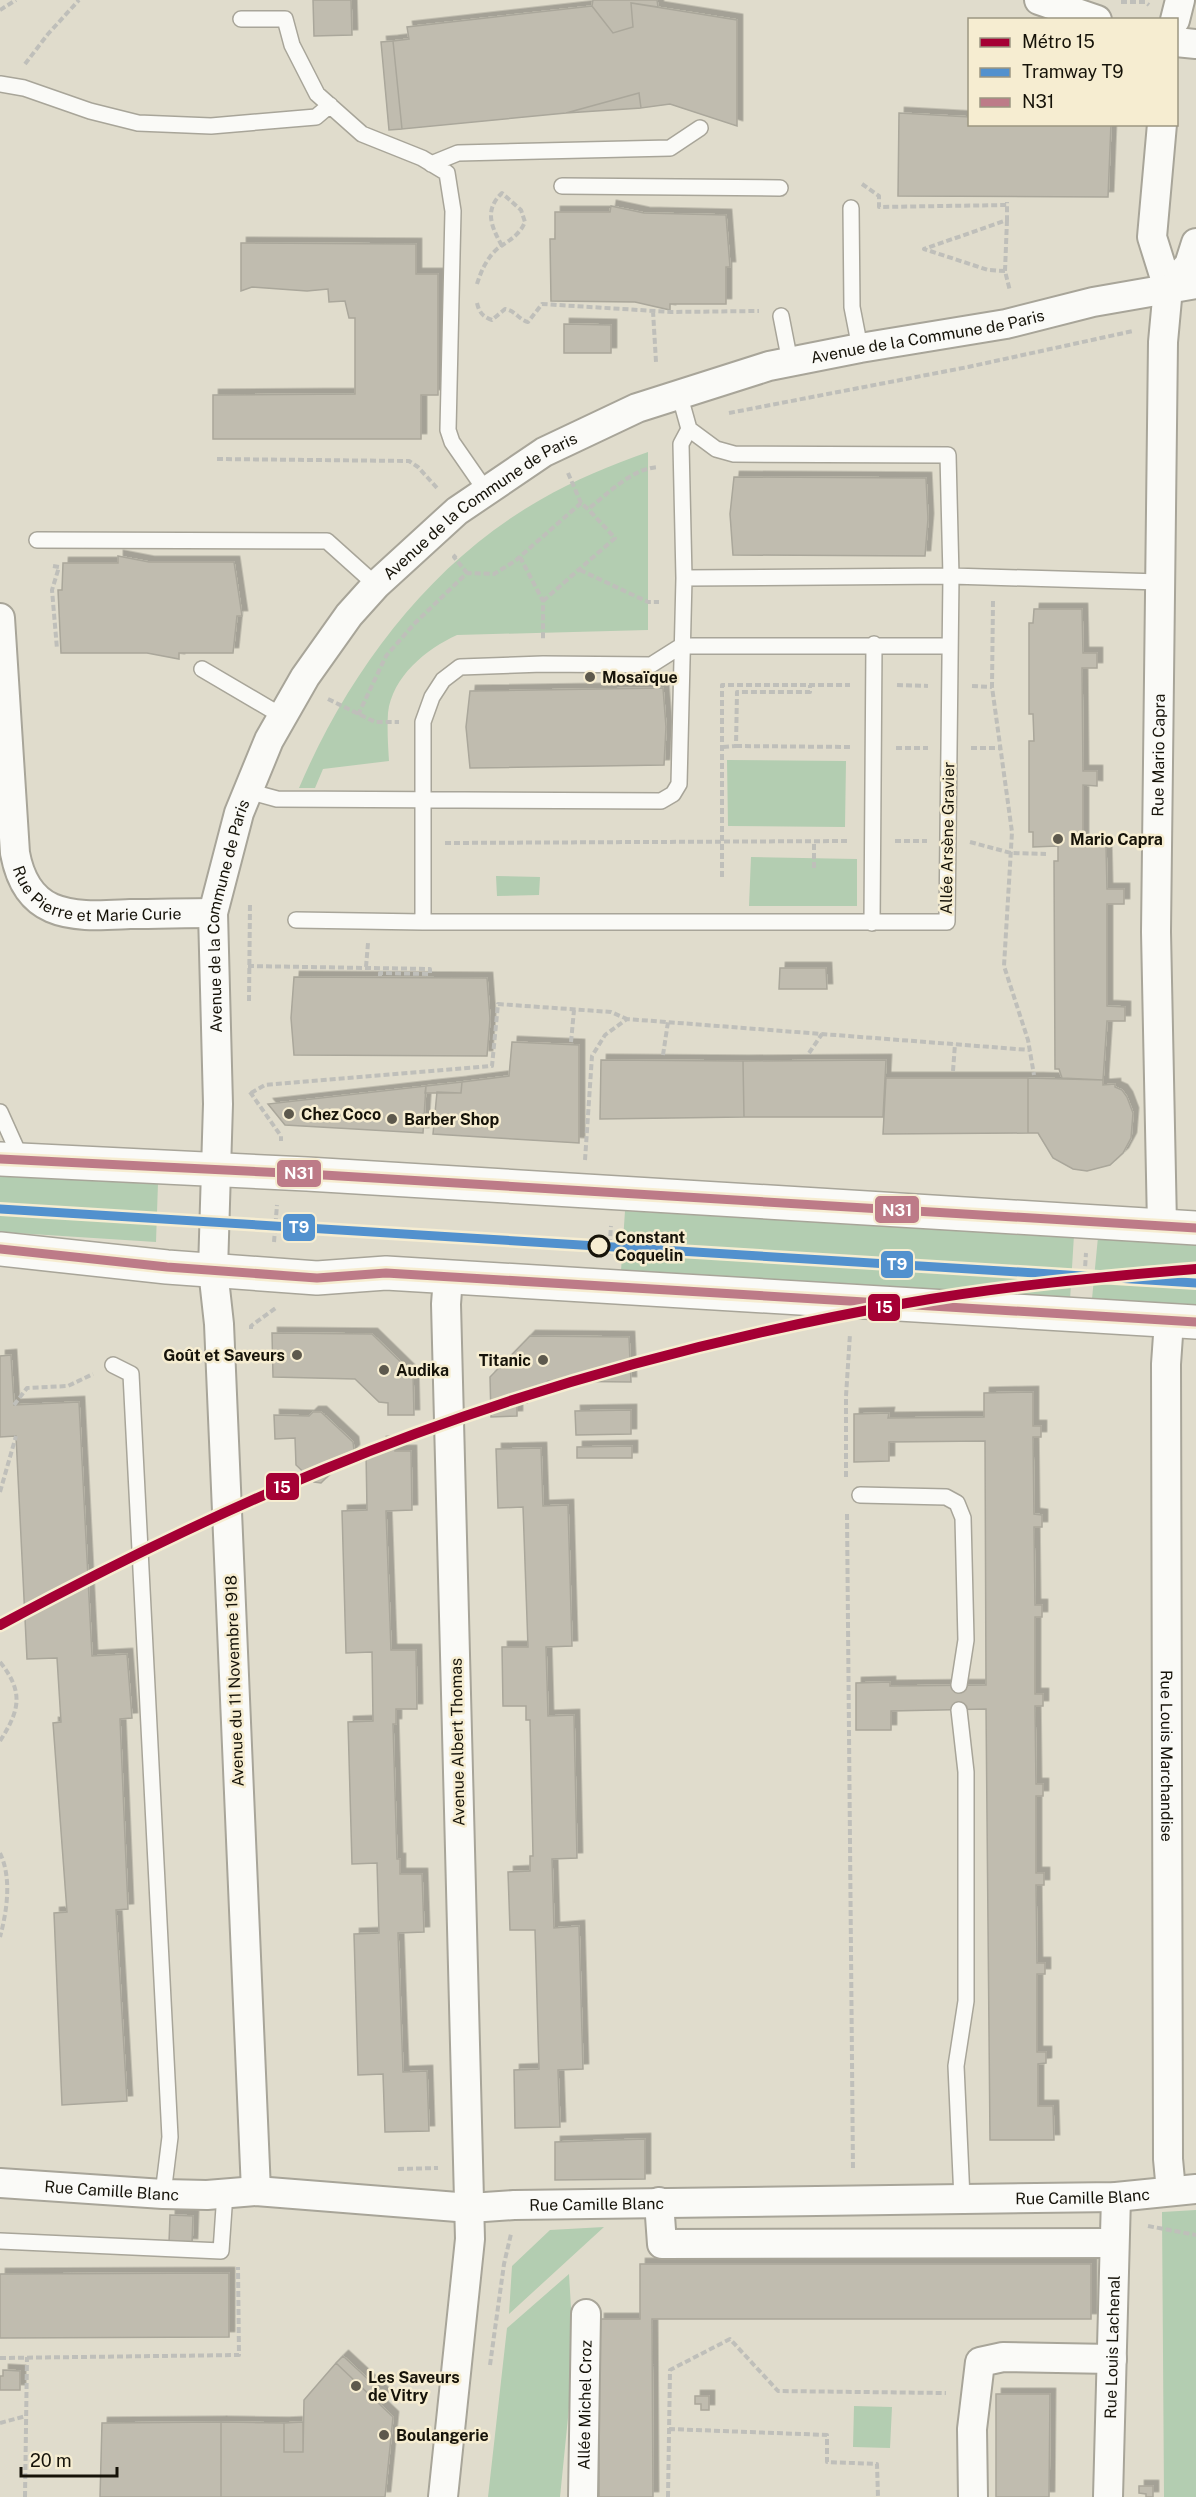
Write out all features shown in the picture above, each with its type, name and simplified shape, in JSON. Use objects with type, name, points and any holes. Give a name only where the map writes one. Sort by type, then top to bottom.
[{"type":"main road","points":[[11,1160],[581,1190],[1196,1228]]},
{"type":"main road","points":[[0,1249],[317,1278],[386,1273],[1182,1322]]},
{"type":"street","points":[[1039,0],[1107,11]]},
{"type":"street","points":[[1178,42],[1196,44]]},
{"type":"street","name":"Rue Mario Capra","points":[[1162,126],[1152,237],[1168,288],[1152,327],[1160,582],[1156,932],[1162,1225]]},
{"type":"street","points":[[1168,288],[1190,265],[1196,243]]},
{"type":"street","name":"Avenue de la Commune de Paris","points":[[216,1170],[218,1104],[213,914],[239,813],[269,740],[282,716],[305,677],[349,615],[376,585],[457,511],[544,452],[637,408],[679,393],[790,362],[1006,324],[1093,302],[1196,284]]},
{"type":"street","name":"Rue Pierre et Marie Curie","points":[[0,618],[8,853],[26,886],[51,908],[69,913],[96,915],[213,914]]},
{"type":"street","name":"Avenue du 11 Novembre 1918","points":[[216,1170],[213,1270],[219,1324],[256,2191]]},
{"type":"street","name":"Avenue Albert Thomas","points":[[443,2497],[470,2239],[446,1304],[448,1277]]},
{"type":"street","name":"Rue Louis Marchandise","points":[[1182,1322],[1166,1364],[1168,2159],[1184,2190]]},
{"type":"street","name":"Rue Camille Blanc","points":[[0,2183],[163,2194],[256,2191],[470,2208],[659,2202],[962,2199],[1115,2220],[1184,2190]]},
{"type":"street","points":[[659,2202],[662,2244],[1115,2220]]},
{"type":"street","name":"Rue Louis Lachenal","points":[[1108,2497],[1115,2220]]},
{"type":"street","name":"Allée Michel Croz","points":[[583,2497],[586,2314]]},
{"type":"street","points":[[973,2497],[972,2429],[980,2362],[1003,2356],[1112,2359]]},
{"type":"lane","points":[[241,19],[285,20],[292,45],[317,94],[362,134],[447,173],[453,211],[448,430],[452,442],[486,491]]},
{"type":"lane","points":[[5,84],[90,111],[138,123],[211,126],[316,117],[330,105]]},
{"type":"lane","points":[[431,164],[459,153],[670,148],[700,128]]},
{"type":"lane","points":[[562,186],[780,188]]},
{"type":"lane","points":[[851,208],[852,307],[861,348]]},
{"type":"lane","points":[[776,314],[790,362]]},
{"type":"lane","points":[[248,791],[278,799],[422,801],[543,799],[661,801],[673,794],[679,784],[684,578],[681,444],[688,425],[679,393]]},
{"type":"lane","name":"Allée Arsène Gravier","points":[[296,920],[947,922],[951,576],[948,455],[734,454],[716,449],[688,425]]},
{"type":"lane","points":[[37,540],[327,541],[376,585]]},
{"type":"lane","points":[[684,578],[951,576],[1160,582]]},
{"type":"lane","points":[[872,923],[873,644]]},
{"type":"lane","points":[[423,922],[423,722],[432,697],[443,680],[460,668],[543,664],[651,664],[681,645],[950,646]]},
{"type":"lane","points":[[202,669],[282,716]]},
{"type":"lane","points":[[0,1112],[11,1160]]},
{"type":"lane","points":[[113,1365],[131,1374],[170,2137],[163,2194]]},
{"type":"lane","points":[[853,1499],[946,1497],[957,1503],[963,1518],[966,1640],[959,1685]]},
{"type":"lane","points":[[959,1710],[966,1772],[966,2001],[956,2066],[962,2199]]},
{"type":"lane","points":[[0,2241],[221,2251],[225,2193]]},
{"type":"path","points":[[0,10],[16,0]]},
{"type":"path","points":[[5,84],[79,0]]},
{"type":"path","points":[[1107,11],[1144,2],[1170,9]]},
{"type":"path","points":[[861,184],[879,196],[879,207],[1007,203],[1007,220],[1005,271],[988,270],[924,249],[1007,220]]},
{"type":"path","points":[[476,292],[481,272],[488,260],[502,246],[516,237],[525,222],[521,210],[502,193],[495,200],[490,212],[490,223],[502,246]]},
{"type":"path","points":[[476,299],[478,310],[485,318],[492,320],[505,309],[513,311],[520,320],[528,322],[542,304],[653,311],[776,314]]},
{"type":"path","points":[[653,311],[656,362]]},
{"type":"path","points":[[688,425],[1152,327]]},
{"type":"path","points":[[217,459],[409,461],[418,467],[434,485]]},
{"type":"path","points":[[588,509],[635,474],[648,468],[682,464]]},
{"type":"path","points":[[543,601],[615,538],[581,503],[565,468]]},
{"type":"path","points":[[358,714],[386,656],[415,623],[467,573],[494,574],[520,557],[581,503]]},
{"type":"path","points":[[462,550],[454,557],[467,573]]},
{"type":"path","points":[[520,557],[543,601],[543,632]]},
{"type":"path","points":[[54,558],[51,566],[58,567],[52,590],[57,649]]},
{"type":"path","points":[[580,570],[648,602],[683,601]]},
{"type":"path","points":[[994,578],[992,687],[1012,832],[1004,966],[1030,1050],[1034,1075]]},
{"type":"path","points":[[722,877],[722,685],[992,687]]},
{"type":"path","points":[[723,747],[736,746],[737,692],[810,692],[810,685]]},
{"type":"path","points":[[330,688],[324,698],[375,722],[391,722]]},
{"type":"path","points":[[423,844],[967,841],[1011,853],[1046,854]]},
{"type":"path","points":[[813,868],[814,842]]},
{"type":"path","points":[[249,1004],[248,915],[251,896]]},
{"type":"path","points":[[248,966],[430,969],[430,974],[380,973],[380,976]]},
{"type":"path","points":[[250,1094],[265,1084],[492,1066],[498,1005],[611,1012],[627,1019],[1030,1050]]},
{"type":"path","points":[[571,1042],[574,1010]]},
{"type":"path","points":[[581,1190],[588,1134],[592,1056],[605,1035],[627,1019]]},
{"type":"path","points":[[663,1055],[668,1022]]},
{"type":"path","points":[[809,1053],[822,1034]]},
{"type":"path","points":[[953,1071],[955,1044]]},
{"type":"path","points":[[250,1082],[250,1094],[281,1136],[274,1252]]},
{"type":"path","points":[[609,1287],[609,1248],[615,1192]]},
{"type":"path","points":[[1081,1315],[1087,1222]]},
{"type":"path","points":[[250,1334],[251,1326],[278,1307],[304,1304],[313,1293],[317,1278]]},
{"type":"path","points":[[846,1478],[846,1396],[852,1302]]},
{"type":"path","points":[[14,1405],[27,1388],[68,1386],[113,1365]]},
{"type":"path","points":[[0,1492],[16,1436]]},
{"type":"path","points":[[853,1499],[851,2116],[854,2200]]},
{"type":"path","points":[[0,1662],[13,1677],[17,1710],[0,1741]]},
{"type":"path","points":[[0,1853],[5,1863],[7,1911],[0,1937]]},
{"type":"path","points":[[0,1881],[6,1880]]},
{"type":"path","points":[[1115,2220],[1196,2235]]},
{"type":"path","points":[[0,2358],[239,2355],[238,2264],[221,2251]]},
{"type":"path","points":[[668,2497],[670,2370],[730,2338],[778,2391],[936,2393]]},
{"type":"path","points":[[25,2497],[27,2357]]},
{"type":"path","points":[[0,2423],[26,2416]]},
{"type":"path","points":[[669,2429],[827,2435],[827,2462],[877,2464],[878,2497]]},
{"type":"green space","points":[[648,452],[648,630],[457,635],[423,656],[403,676],[396,688],[388,713],[389,761],[323,769],[315,788],[299,788],[342,703],[368,663],[396,624],[462,555],[500,526],[540,500],[593,473]]},
{"type":"green space","points":[[727,760],[846,761],[845,827],[728,826]]},
{"type":"green space","points":[[751,857],[857,859],[857,906],[749,906]]},
{"type":"green space","points":[[496,876],[540,877],[539,895],[497,896]]},
{"type":"green space","points":[[0,1173],[158,1183],[156,1242],[0,1232]]},
{"type":"green space","points":[[625,1211],[1074,1235],[1070,1300],[621,1271]]},
{"type":"green space","points":[[1098,1237],[1196,1244],[1196,1306],[1092,1299]]},
{"type":"green space","points":[[1196,2210],[1196,2497],[1164,2497],[1162,2212]]},
{"type":"green space","points":[[604,2227],[509,2314],[512,2266],[550,2230]]},
{"type":"green space","points":[[569,2274],[574,2358],[560,2497],[488,2497],[507,2328]]},
{"type":"green space","points":[[854,2406],[892,2407],[890,2448],[853,2447]]},
{"type":"building","points":[[313,0],[351,0],[352,35],[314,36]]},
{"type":"building","points":[[593,0],[657,0],[658,7],[631,3],[633,27],[613,33],[592,6]]},
{"type":"building","points":[[631,3],[737,20],[737,126],[670,104],[641,108],[639,93],[566,113],[402,129],[393,41],[409,39],[407,27],[592,6],[613,33],[633,27]]},
{"type":"building","points":[[393,41],[402,129],[389,130],[381,42]]},
{"type":"building","points":[[639,93],[641,108],[566,113]]},
{"type":"building","points":[[899,113],[968,117],[968,126],[1111,126],[1108,197],[898,196]]},
{"type":"building","points":[[611,206],[644,213],[726,215],[730,267],[726,267],[726,304],[670,304],[670,310],[635,302],[551,301],[550,239],[555,239],[555,212],[610,212]]},
{"type":"building","points":[[241,243],[416,244],[416,274],[438,274],[438,395],[421,395],[421,439],[213,439],[213,395],[355,394],[355,318],[349,318],[345,301],[329,302],[328,289],[307,291],[252,287],[241,291]]},
{"type":"building","points":[[564,324],[611,325],[611,353],[564,353]]},
{"type":"building","points":[[734,477],[926,478],[928,519],[925,556],[733,555],[730,514]]},
{"type":"building","points":[[118,556],[149,562],[234,562],[242,616],[237,616],[233,653],[179,653],[179,659],[147,653],[61,653],[58,590],[62,590],[63,563],[118,563]]},
{"type":"building","name":"Mario Capra","points":[[1034,609],[1082,609],[1083,653],[1097,653],[1097,668],[1082,668],[1083,771],[1097,771],[1097,786],[1083,785],[1083,846],[1106,846],[1107,889],[1124,889],[1124,904],[1107,904],[1107,1006],[1125,1007],[1125,1021],[1107,1021],[1103,1080],[1062,1078],[1059,1069],[1055,1069],[1054,861],[1058,861],[1058,846],[1033,847],[1033,832],[1029,832],[1029,741],[1034,741],[1033,714],[1029,714],[1029,623],[1033,623]]},
{"type":"building","points":[[663,688],[666,727],[664,765],[470,768],[466,727],[470,691]]},
{"type":"building","points":[[780,968],[826,968],[827,989],[779,989]]},
{"type":"building","points":[[294,977],[487,978],[490,1019],[487,1056],[294,1055],[291,1018]]},
{"type":"building","points":[[512,1042],[579,1045],[579,1143],[433,1134],[437,1092],[461,1093],[462,1082],[509,1076]]},
{"type":"building","points":[[601,1060],[743,1061],[744,1117],[600,1119]]},
{"type":"building","points":[[886,1060],[883,1117],[744,1117],[743,1061]]},
{"type":"building","points":[[886,1078],[1028,1078],[1028,1133],[883,1134]]},
{"type":"building","points":[[1028,1078],[1103,1080],[1103,1085],[1115,1084],[1115,1087],[1122,1090],[1127,1097],[1133,1113],[1131,1138],[1123,1153],[1110,1165],[1087,1171],[1073,1169],[1053,1158],[1038,1133],[1028,1133]]},
{"type":"building","points":[[462,1082],[461,1093],[425,1093],[426,1086]]},
{"type":"building","points":[[426,1086],[423,1133],[285,1125],[268,1104]]},
{"type":"building","points":[[272,1333],[372,1334],[413,1374],[414,1415],[388,1415],[388,1403],[379,1402],[355,1379],[273,1377]]},
{"type":"building","points":[[530,1336],[629,1337],[631,1382],[548,1381],[527,1403],[517,1403],[517,1416],[491,1417],[490,1377]]},
{"type":"building","points":[[11,1355],[14,1405],[79,1402],[92,1656],[127,1654],[132,1718],[120,1719],[128,1909],[116,1910],[127,2101],[62,2105],[54,1913],[67,1912],[53,1723],[61,1722],[57,1658],[27,1659],[16,1436],[0,1437],[0,1356]]},
{"type":"building","points":[[1033,1392],[1033,1426],[1041,1426],[1041,1437],[1033,1437],[1034,1514],[1042,1515],[1042,1527],[1034,1527],[1035,1605],[1042,1605],[1042,1617],[1035,1617],[1035,1694],[1043,1694],[1043,1706],[1035,1706],[1036,1784],[1043,1784],[1043,1796],[1036,1796],[1036,1873],[1044,1873],[1044,1885],[1036,1885],[1037,1963],[1045,1963],[1045,1974],[1037,1974],[1037,2052],[1046,2052],[1046,2063],[1038,2064],[1038,2106],[1053,2106],[1054,2140],[990,2140],[986,1709],[891,1711],[891,1730],[856,1730],[856,1683],[890,1682],[890,1686],[986,1685],[985,1441],[889,1442],[889,1461],[854,1462],[854,1414],[889,1413],[888,1418],[984,1417],[984,1393]]},
{"type":"building","points":[[631,1410],[631,1434],[576,1435],[575,1411]]},
{"type":"building","points":[[313,1412],[321,1412],[353,1442],[354,1450],[321,1483],[314,1482],[296,1465],[295,1438],[275,1439],[274,1415],[309,1416]]},
{"type":"building","points":[[381,1442],[395,1442],[395,1451],[411,1451],[412,1510],[386,1511],[391,1650],[416,1650],[417,1709],[396,1709],[396,1724],[393,1724],[397,1859],[400,1859],[400,1874],[422,1874],[424,1932],[398,1933],[403,2072],[427,2071],[429,2131],[385,2132],[383,2074],[358,2075],[354,1934],[379,1933],[377,1863],[352,1864],[348,1722],[373,1721],[372,1652],[346,1653],[342,1511],[367,1510],[366,1452],[382,1452]]},
{"type":"building","points":[[632,1446],[632,1458],[577,1458],[577,1447]]},
{"type":"building","points":[[541,1448],[543,1506],[568,1505],[572,1646],[546,1647],[548,1716],[574,1715],[577,1858],[552,1859],[554,1928],[579,1926],[583,2069],[558,2070],[560,2127],[515,2128],[514,2070],[539,2069],[535,1930],[510,1930],[508,1872],[530,1871],[530,1856],[533,1856],[530,1720],[526,1720],[526,1706],[503,1706],[502,1647],[528,1647],[523,1507],[498,1508],[496,1449]]},
{"type":"building","points":[[645,2139],[645,2179],[555,2180],[555,2142]]},
{"type":"building","points":[[170,2215],[193,2216],[192,2244],[169,2243]]},
{"type":"building","points":[[640,2264],[1091,2264],[1091,2319],[652,2319],[653,2497],[599,2497],[599,2319],[640,2319]]},
{"type":"building","points":[[229,2273],[229,2337],[0,2338],[0,2274]]},
{"type":"building","points":[[343,2356],[385,2395],[378,2403],[336,2363]]},
{"type":"building","points":[[336,2363],[393,2417],[385,2497],[221,2497],[221,2422],[284,2423],[284,2452],[303,2452],[304,2400]]},
{"type":"building","points":[[3,2370],[20,2371],[20,2390],[0,2390],[0,2376],[3,2376]]},
{"type":"building","points":[[996,2394],[1050,2394],[1049,2497],[996,2497]]},
{"type":"building","points":[[695,2396],[709,2396],[709,2410],[701,2410],[701,2404],[695,2404]]},
{"type":"building","points":[[221,2422],[221,2497],[100,2497],[102,2423]]},
{"type":"building","points":[[303,2422],[303,2452],[284,2452],[284,2423]]},
{"type":"building","points":[[1139,2486],[1153,2486],[1153,2497],[1146,2497],[1146,2494],[1139,2493]]},
{"type":"metro line","name":"15","points":[[0,1625],[160,1543],[325,1469],[467,1416],[612,1370],[759,1333],[907,1303],[1015,1287],[1196,1269]]},
{"type":"tram line","name":"T9","points":[[0,1209],[1196,1283]]},
{"type":"transit line","name":"N31","points":[[0,1159],[307,1174],[1196,1228]]},
{"type":"transit line","name":"N31","points":[[0,1249],[167,1267],[317,1278],[386,1273],[1196,1322]]},
{"type":"place","name":"Mosaïque","points":[[590,677]]},
{"type":"place","name":"Mario Capra","points":[[1058,839]]},
{"type":"place","name":"Chez Coco","points":[[289,1114]]},
{"type":"place","name":"Barber Shop","points":[[392,1119]]},
{"type":"place","name":"Constant Coquelin","points":[[599,1246]]},
{"type":"place","name":"Goût et Saveurs","points":[[297,1355]]},
{"type":"place","name":"Titanic","points":[[543,1360]]},
{"type":"place","name":"Audika","points":[[384,1370]]},
{"type":"place","name":"Les Saveurs de Vitry","points":[[356,2386]]},
{"type":"place","name":"Boulangerie","points":[[384,2435]]}]
